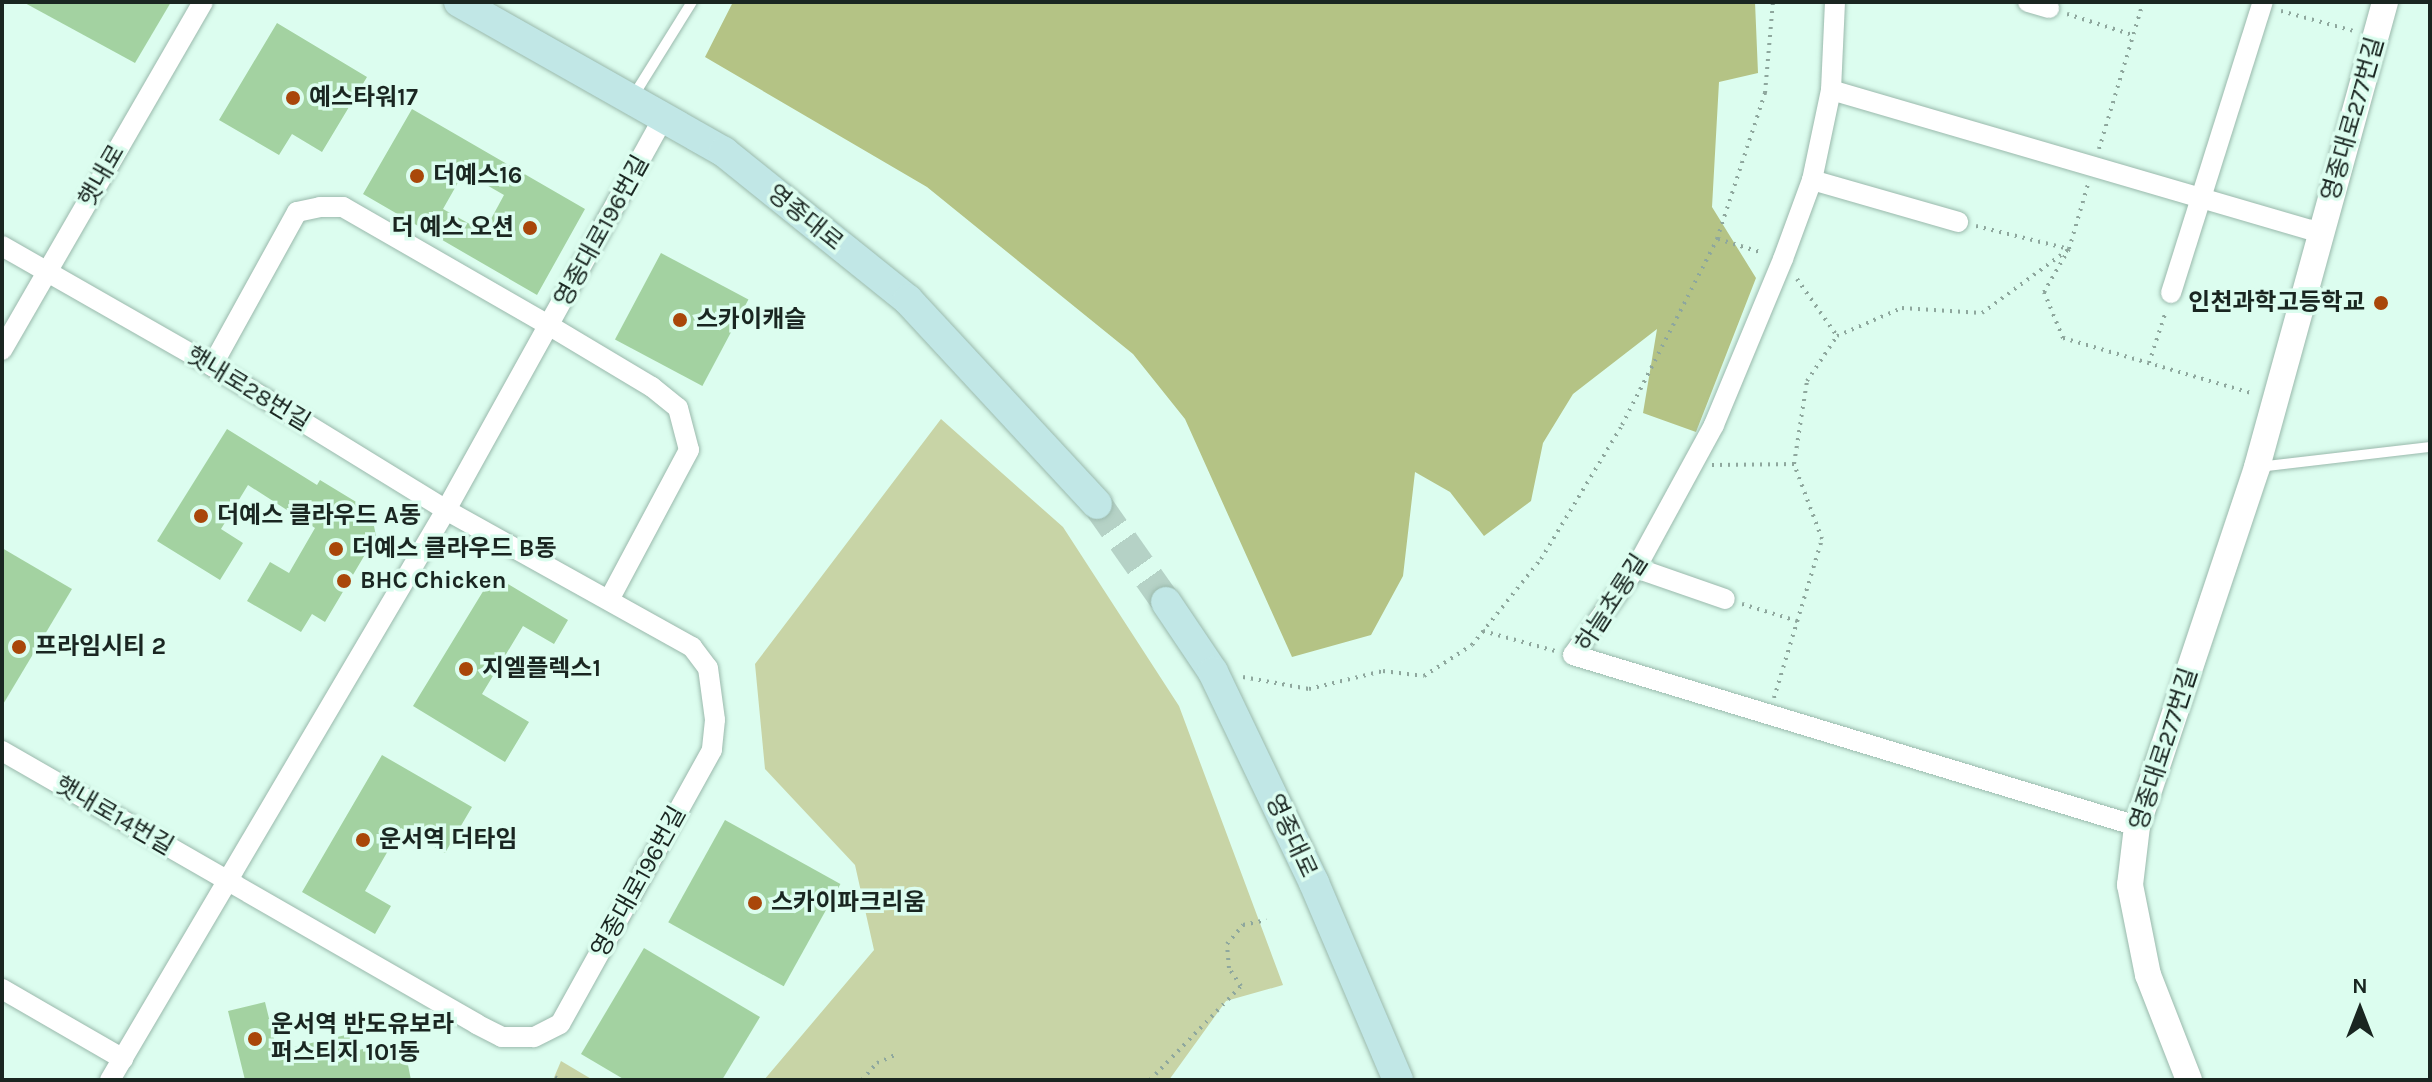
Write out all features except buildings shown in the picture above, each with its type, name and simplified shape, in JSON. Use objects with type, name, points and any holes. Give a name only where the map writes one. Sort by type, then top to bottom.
[{"type":"main road","name":"영종대로","points":[[459,2],[662,120],[724,152],[908,300],[1097,504]]},
{"type":"main road","name":"영종대로","points":[[1166,602],[1213,672],[1314,883],[1398,1080]]},
{"type":"street","name":"햇내로","points":[[2,350],[203,2]]},
{"type":"street","name":"하늘초롱길","points":[[1835,2],[1831,90],[1812,180],[1714,425],[1636,568],[1573,655],[2137,826]]},
{"type":"street","points":[[2028,2],[2049,8]]},
{"type":"street","name":"영종대로277번길","points":[[2189,1080],[2148,975],[2130,885],[2137,826],[2257,467],[2385,2]]},
{"type":"street","points":[[2171,293],[2270,6]]},
{"type":"street","points":[[1831,90],[2203,196],[2321,233]]},
{"type":"street","name":"영종대로196번길","points":[[110,1080],[446,510],[662,120]]},
{"type":"street","points":[[1812,180],[1958,222]]},
{"type":"street","points":[[212,366],[297,212],[320,207],[343,207],[550,326],[652,387],[678,408],[689,450],[610,598]]},
{"type":"street","name":"햇내로28번길","points":[[2,246],[212,366],[446,510]]},
{"type":"street","name":"영종대로196번길","points":[[225,881],[502,1037],[534,1037],[560,1024],[712,750],[715,720],[708,668],[692,647],[610,598],[446,510]]},
{"type":"street","points":[[1636,568],[1725,599]]},
{"type":"street","name":"햇내로14번길","points":[[2,751],[225,881]]},
{"type":"street","points":[[2,989],[123,1059]]},
{"type":"lane","points":[[630,101],[692,2]]},
{"type":"lane","points":[[2257,467],[2430,447]]},
{"type":"path","points":[[1213,672],[1309,689],[1383,671],[1424,676],[1472,645],[1541,559],[1622,425],[1717,239],[1765,93],[1773,2]]},
{"type":"path","points":[[2096,157],[2143,2]]},
{"type":"path","points":[[2270,6],[2376,37]]},
{"type":"path","points":[[2049,8],[2133,35]]},
{"type":"path","points":[[2092,173],[2069,249],[2044,292],[2063,338],[2275,400]]},
{"type":"path","points":[[1958,222],[2069,249]]},
{"type":"path","points":[[1769,715],[1822,539],[1794,464],[1807,381],[1837,336],[1902,308],[1982,313],[2069,249]]},
{"type":"path","points":[[2149,363],[2171,293]]},
{"type":"path","points":[[1692,465],[1794,464]]},
{"type":"path","points":[[1725,599],[1797,621]]},
{"type":"path","points":[[1483,631],[1573,655]]},
{"type":"path","points":[[1150,1080],[1241,986],[1229,968],[1227,944],[1243,925],[1266,920]]},
{"type":"path","points":[[862,1080],[877,1063],[897,1054]]},
{"type":"green space","points":[[733,2],[1755,2],[1758,73],[1719,82],[1712,207],[1756,278],[1696,432],[1643,413],[1657,329],[1573,394],[1543,443],[1531,501],[1484,536],[1450,492],[1415,472],[1403,576],[1371,635],[1292,657],[1185,419],[1133,354],[927,187],[705,57]]},
{"type":"green space","points":[[941,419],[1063,527],[1179,706],[1283,985],[1226,1001],[1169,1080],[764,1080],[874,950],[855,865],[765,769],[755,664]]},
{"type":"green space","points":[[561,1061],[593,1080],[553,1080]]},
{"type":"tunnel","points":[[1097,504],[1166,602]]},
{"type":"place","name":"예스타워17","points":[[293,98]]},
{"type":"place","name":"더예스16","points":[[417,176]]},
{"type":"place","name":"더 예스 오션","points":[[530,228]]},
{"type":"place","name":"인천과학고등학교","points":[[2381,303]]},
{"type":"place","name":"스카이캐슬","points":[[680,320]]},
{"type":"place","name":"더예스 클라우드 A동","points":[[201,516]]},
{"type":"place","name":"더예스 클라우드 B동","points":[[336,549]]},
{"type":"place","name":"BHC Chicken","points":[[344,581]]},
{"type":"place","name":"프라임시티 2","points":[[19,647]]},
{"type":"place","name":"지엘플렉스1","points":[[466,669]]},
{"type":"place","name":"운서역 더타임","points":[[363,840]]},
{"type":"place","name":"스카이파크리움","points":[[755,903]]},
{"type":"place","name":"운서역 반도유보라 퍼스티지 101동","points":[[255,1039]]}]
